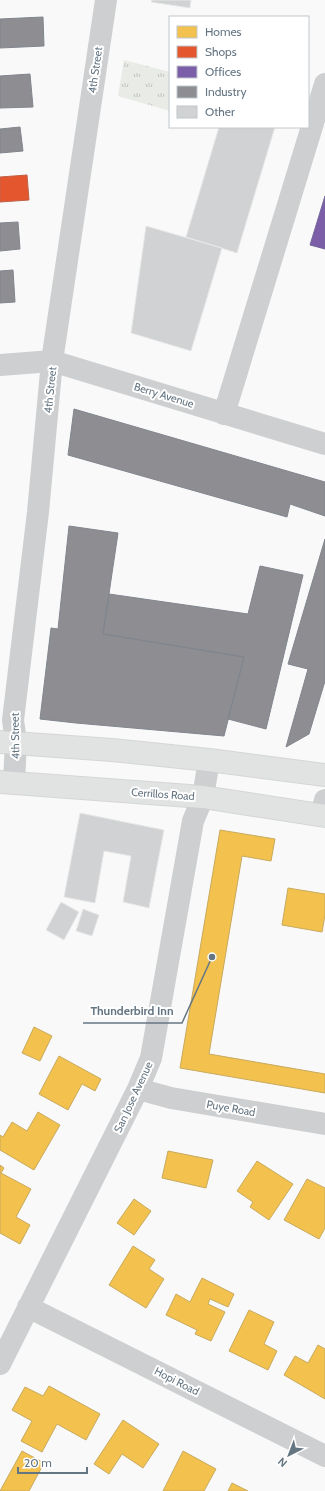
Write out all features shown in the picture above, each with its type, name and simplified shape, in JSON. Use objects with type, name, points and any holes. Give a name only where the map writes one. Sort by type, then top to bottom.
[{"type":"main road","points":[[8,742],[112,750],[325,774]]},
{"type":"main road","name":"Cerrillos Road","points":[[7,782],[203,797],[324,810]]},
{"type":"street","name":"4th Street","points":[[7,782],[8,742],[13,720],[38,512],[52,361],[106,0]]},
{"type":"street","points":[[224,414],[325,84]]},
{"type":"street","name":"Berry Avenue","points":[[0,365],[52,361],[325,444]]},
{"type":"street","name":"San Jose Avenue","points":[[0,1364],[138,1089],[151,1058],[193,821],[203,797],[209,760]]},
{"type":"street","name":"Puye Road","points":[[138,1089],[171,1098],[325,1124]]},
{"type":"street","name":"Hopi Road","points":[[28,1306],[325,1456]]},
{"type":"green space","points":[[124,60],[169,72],[169,111],[118,96]]},
{"type":"building: Homes","points":[[220,830],[275,839],[271,861],[242,856],[209,1054],[325,1074],[325,1093],[180,1068]]},
{"type":"building: Homes","points":[[288,888],[325,894],[325,915],[322,932],[282,925]]},
{"type":"building: Homes","points":[[34,1027],[52,1036],[40,1061],[22,1053]]},
{"type":"building: Homes","points":[[59,1056],[101,1079],[95,1091],[82,1084],[68,1110],[39,1094]]},
{"type":"building: Homes","points":[[38,1112],[60,1125],[34,1170],[0,1150],[0,1135],[3,1137],[12,1122],[27,1131]]},
{"type":"building: Homes","points":[[168,1151],[213,1160],[206,1188],[162,1178]]},
{"type":"building: Homes","points":[[257,1161],[293,1184],[269,1220],[250,1207],[253,1202],[237,1191]]},
{"type":"building: Homes","points":[[0,1165],[4,1168],[1,1173],[31,1189],[16,1217],[30,1225],[20,1244],[0,1233]]},
{"type":"building: Homes","points":[[307,1179],[325,1188],[325,1228],[319,1239],[284,1220]]},
{"type":"building: Homes","points":[[134,1199],[151,1211],[134,1235],[117,1223]]},
{"type":"building: Homes","points":[[133,1246],[155,1260],[149,1269],[164,1279],[146,1308],[109,1285]]},
{"type":"building: Homes","points":[[202,1278],[234,1294],[228,1307],[210,1299],[208,1304],[225,1312],[211,1341],[195,1334],[197,1330],[166,1315],[176,1294],[190,1302]]},
{"type":"building: Homes","points":[[249,1310],[274,1322],[264,1344],[277,1351],[268,1370],[229,1351]]},
{"type":"building: Homes","points":[[318,1345],[325,1349],[325,1399],[284,1375],[295,1356],[308,1363]]},
{"type":"building: Homes","points":[[49,1386],[100,1414],[86,1440],[57,1424],[42,1452],[21,1441],[32,1421],[12,1410],[25,1387],[43,1396]]},
{"type":"building: Homes","points":[[123,1420],[159,1444],[143,1468],[122,1454],[109,1474],[94,1464]]},
{"type":"building: Homes","points":[[22,1451],[44,1463],[29,1491],[0,1491]]},
{"type":"building: Homes","points":[[183,1451],[216,1469],[204,1491],[163,1491]]},
{"type":"building: Homes","points":[[232,1483],[248,1491],[228,1491]]},
{"type":"building: Shops","points":[[27,175],[29,200],[0,202],[0,177]]},
{"type":"building: Offices","points":[[325,196],[325,249],[310,245]]},
{"type":"building: Industry","points":[[43,17],[44,46],[0,48],[0,19]]},
{"type":"building: Industry","points":[[30,74],[33,107],[0,108],[0,76]]},
{"type":"building: Industry","points":[[20,127],[23,151],[0,153],[0,129]]},
{"type":"building: Industry","points":[[18,222],[20,249],[0,251],[0,223]]},
{"type":"building: Industry","points":[[13,270],[15,302],[0,303],[0,271]]},
{"type":"building: Industry","points":[[74,409],[325,482],[325,516],[290,504],[287,517],[68,455]]},
{"type":"building: Industry","points":[[69,526],[118,533],[103,634],[244,657],[224,736],[40,719],[51,628],[58,629]]},
{"type":"building: Industry","points":[[325,539],[325,681],[309,734],[286,747],[308,669],[288,664]]},
{"type":"building: Industry","points":[[260,566],[303,575],[266,729],[228,719],[244,657],[103,634],[109,594],[248,614]]},
{"type":"building: Other","points":[[152,0],[191,0],[190,8],[151,2]]},
{"type":"building: Other","points":[[219,128],[275,128],[237,253],[186,237]]},
{"type":"building: Other","points":[[146,226],[222,248],[191,351],[131,333]]},
{"type":"building: Other","points":[[80,813],[164,830],[149,908],[123,902],[131,856],[104,851],[95,903],[64,897]]},
{"type":"building: Other","points":[[61,902],[79,912],[64,940],[46,930]]},
{"type":"building: Other","points":[[83,909],[99,915],[92,936],[76,931]]},
{"type":"place","name":"Thunderbird Inn","points":[[212,957]]}]
